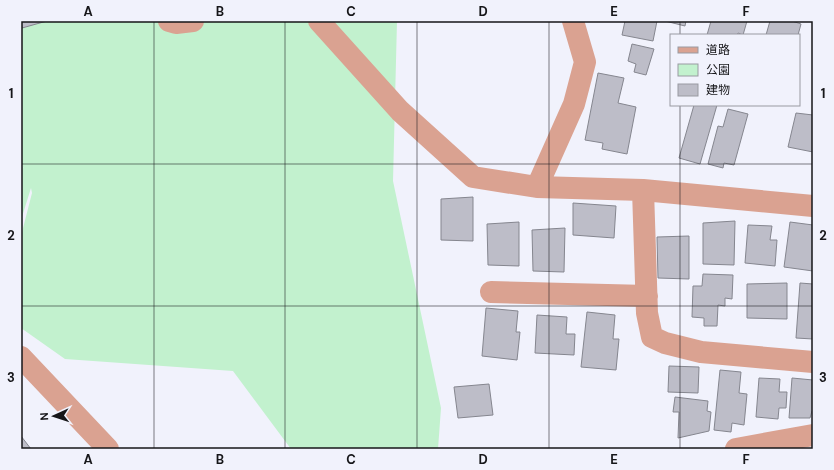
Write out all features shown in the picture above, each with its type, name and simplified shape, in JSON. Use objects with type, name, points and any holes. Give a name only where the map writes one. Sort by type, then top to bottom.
[{"type":"street","points":[[169,21],[176,23],[193,21]]},
{"type":"street","points":[[319,21],[400,111],[473,177],[537,187],[643,190],[813,206]]},
{"type":"street","points":[[537,187],[574,104],[585,62],[573,21]]},
{"type":"street","points":[[643,190],[647,313],[652,337],[665,343],[701,352],[813,362]]},
{"type":"street","points":[[491,292],[647,296]]},
{"type":"street","points":[[21,356],[108,449]]},
{"type":"street","points":[[736,449],[762,447],[813,435]]},
{"type":"green space","points":[[21,21],[397,21],[393,181],[441,408],[438,449],[291,449],[233,371],[65,359],[21,328],[21,236],[32,193],[31,188],[21,220],[21,164],[24,169],[21,162]]},
{"type":"building","points":[[21,21],[47,21],[22,28]]},
{"type":"building","points":[[625,21],[657,21],[653,41],[622,35]]},
{"type":"building","points":[[665,21],[686,21],[685,26]]},
{"type":"building","points":[[711,21],[747,21],[743,34],[707,34]]},
{"type":"building","points":[[770,21],[792,21],[801,24],[798,34],[766,34]]},
{"type":"building","points":[[632,44],[654,49],[646,75],[634,72],[636,64],[628,61]]},
{"type":"building","points":[[598,73],[624,78],[618,103],[636,107],[627,154],[602,149],[603,143],[585,140]]},
{"type":"building","points":[[694,106],[717,106],[700,164],[679,158]]},
{"type":"building","points":[[728,109],[748,114],[734,165],[724,163],[723,168],[708,164],[718,126],[723,127]]},
{"type":"building","points":[[796,113],[813,115],[813,152],[788,147]]},
{"type":"building","points":[[473,197],[473,241],[441,240],[441,199]]},
{"type":"building","points":[[573,203],[616,206],[614,238],[573,235]]},
{"type":"building","points":[[735,221],[734,265],[703,264],[703,223]]},
{"type":"building","points":[[519,222],[519,266],[488,265],[487,224]]},
{"type":"building","points":[[790,222],[813,225],[813,271],[784,267]]},
{"type":"building","points":[[748,225],[772,226],[770,240],[777,240],[775,266],[745,263]]},
{"type":"building","points":[[565,228],[564,272],[533,271],[532,230]]},
{"type":"building","points":[[689,236],[689,279],[658,278],[657,237]]},
{"type":"building","points":[[703,274],[733,275],[732,299],[725,298],[725,306],[718,305],[717,326],[704,326],[704,318],[692,317],[693,286],[702,286]]},
{"type":"building","points":[[787,283],[787,319],[747,318],[747,284]]},
{"type":"building","points":[[800,283],[813,284],[813,339],[796,338]]},
{"type":"building","points":[[486,308],[518,311],[516,332],[520,332],[517,360],[482,356]]},
{"type":"building","points":[[587,312],[615,315],[613,339],[619,339],[616,370],[581,367]]},
{"type":"building","points":[[537,315],[567,317],[566,334],[575,334],[574,355],[535,353]]},
{"type":"building","points":[[669,366],[699,367],[698,393],[668,392]]},
{"type":"building","points":[[720,370],[741,372],[739,393],[747,394],[744,425],[732,423],[731,432],[714,430]]},
{"type":"building","points":[[759,378],[780,379],[779,392],[787,392],[786,408],[779,408],[778,419],[756,417]]},
{"type":"building","points":[[792,378],[813,380],[813,412],[812,411],[810,418],[789,418]]},
{"type":"building","points":[[489,384],[493,415],[458,418],[454,387]]},
{"type":"building","points":[[675,397],[708,401],[707,411],[711,412],[709,431],[678,438],[679,412],[673,412]]},
{"type":"building","points":[[21,436],[31,449],[21,449]]}]
